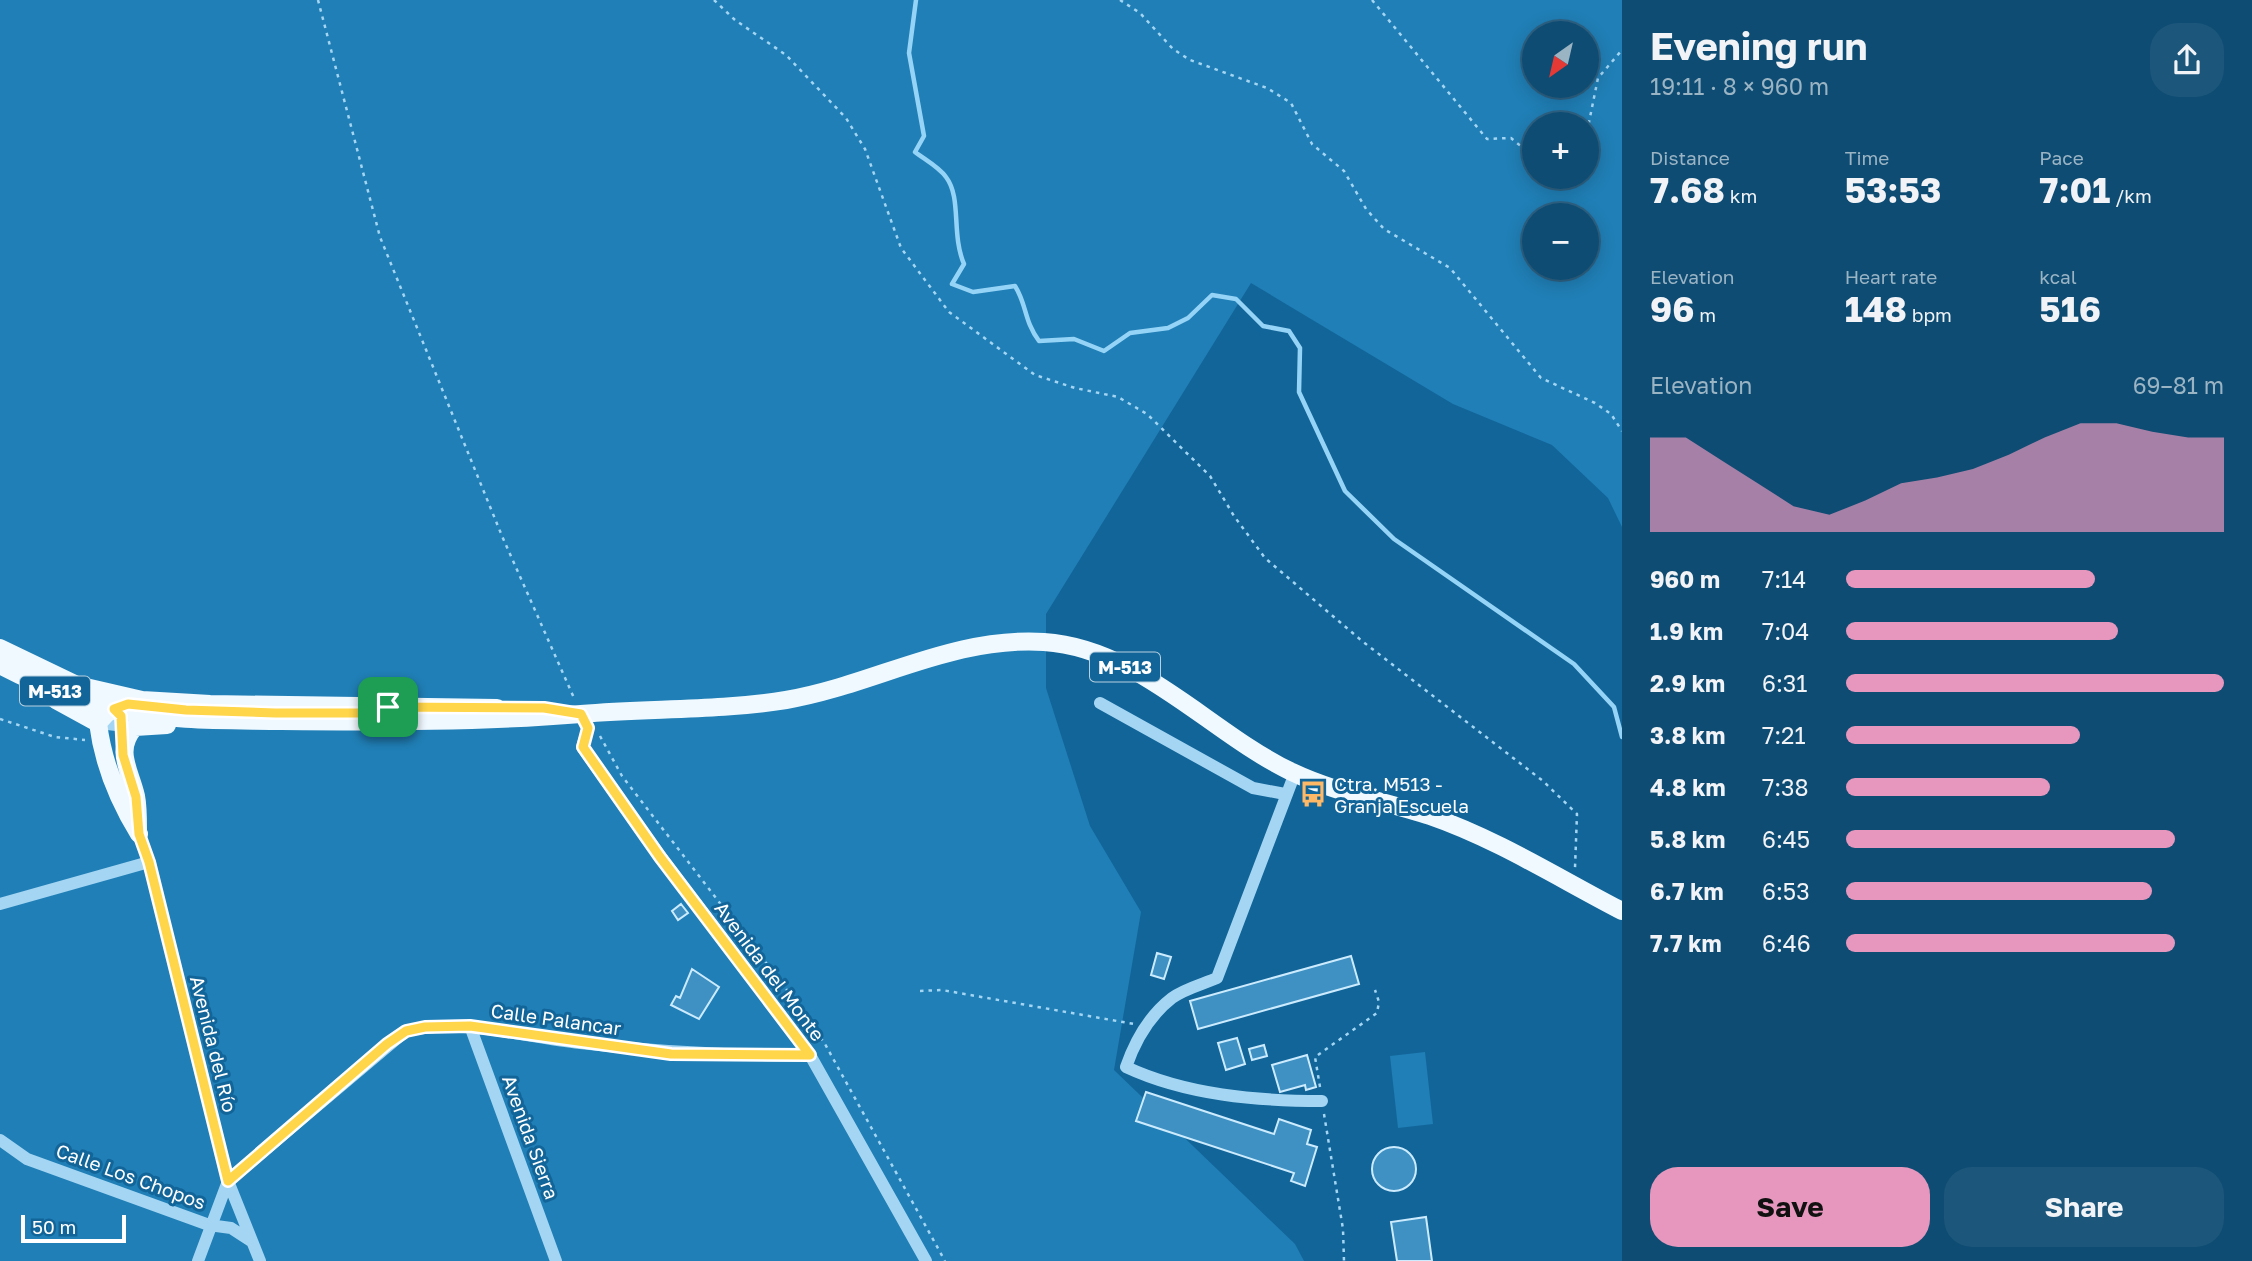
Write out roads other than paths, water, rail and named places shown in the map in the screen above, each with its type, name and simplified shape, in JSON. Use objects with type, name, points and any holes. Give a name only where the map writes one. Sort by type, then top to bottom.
[{"type":"main road","name":"M-513","points":[[101,739],[121,723],[170,717],[317,721],[542,719],[581,714],[684,711],[764,703],[820,692],[975,645],[1046,642],[1079,649],[1118,664],[1144,678],[1255,753],[1295,773],[1339,791],[1459,827],[1622,911]]},
{"type":"main road","name":"M-513","points":[[0,648],[59,678],[119,696],[210,704],[544,708],[581,714]]},
{"type":"main road","points":[[0,654],[55,682],[121,723],[186,710],[359,713],[388,707]]},
{"type":"main road","name":"M-513","points":[[0,665],[121,723],[283,726],[317,721]]},
{"type":"main road","name":"M-513","points":[[0,672],[101,739]]},
{"type":"main road","name":"M-513","points":[[101,739],[121,723]]},
{"type":"main road","points":[[121,723],[136,797],[139,834]]},
{"type":"main road","points":[[101,739],[119,802],[139,834]]},
{"type":"street","points":[[1100,703],[1253,788],[1286,794]]},
{"type":"street","name":"Avenida del Monte","points":[[581,714],[588,728],[583,747],[660,857],[810,1055],[926,1261]]},
{"type":"street","points":[[1295,773],[1217,978],[1172,997],[1144,1028],[1133,1046],[1126,1067],[1153,1079],[1264,1101],[1322,1101]]},
{"type":"street","name":"Avenida del Río","points":[[139,834],[149,862],[228,1181],[260,1261]]},
{"type":"street","points":[[0,904],[149,862]]},
{"type":"street","name":"Calle Palancar","points":[[198,1261],[209,1225],[228,1181],[406,1031],[425,1027],[470,1026],[671,1054],[810,1055]]},
{"type":"street","name":"Avenida Sierra","points":[[470,1026],[556,1261]]},
{"type":"street","name":"Calle Los Chopos","points":[[0,1140],[27,1159],[209,1225],[231,1228],[251,1241]]},
{"type":"waterway","points":[[916,0],[909,53],[924,136],[915,152],[943,173],[954,195],[958,241],[964,264],[952,284],[973,292],[1015,286],[1039,341],[1074,339],[1104,351],[1130,333],[1168,328],[1188,318],[1212,295],[1236,299],[1263,326],[1289,331],[1300,348],[1299,392],[1345,491],[1394,539],[1574,664],[1614,707],[1622,737]]},
{"type":"place","name":"Ctra. M513 - Granja Escuela","points":[[1313,794]]}]
